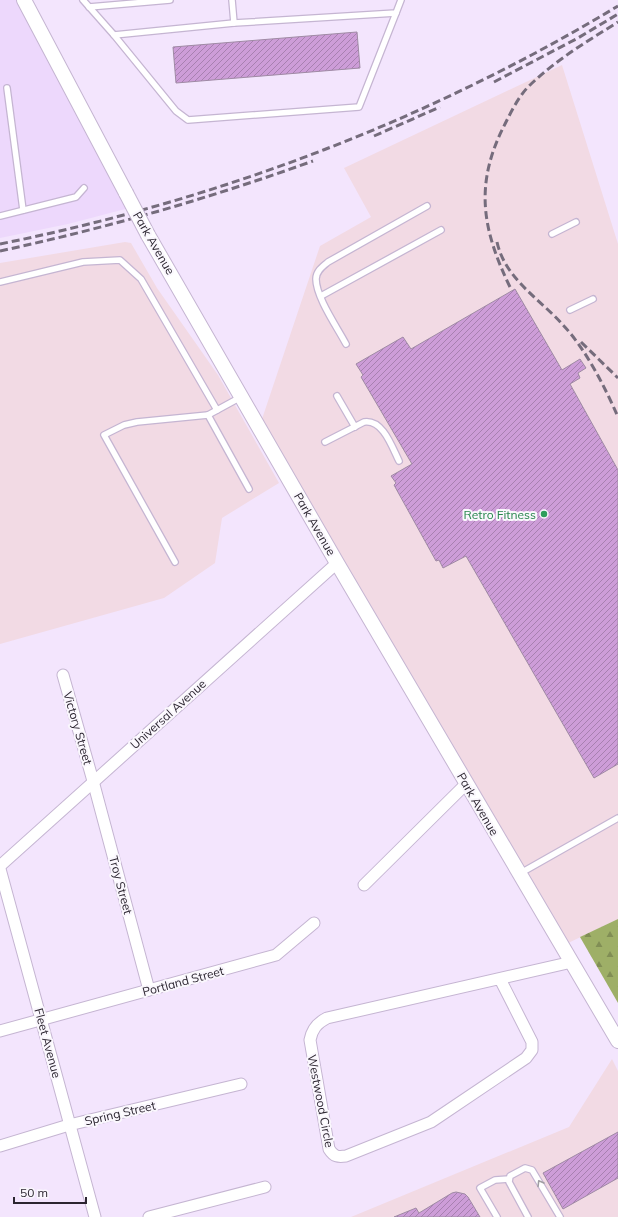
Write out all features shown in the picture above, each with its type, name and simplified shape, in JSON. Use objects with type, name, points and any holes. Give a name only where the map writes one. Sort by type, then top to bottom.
[{"type":"street","name":"Park Avenue","points":[[24,0],[148,234],[337,563],[618,1041]]},
{"type":"street","name":"Universal Avenue","points":[[0,867],[94,780],[337,563]]},
{"type":"street","name":"Victory Street","points":[[63,675],[94,780]]},
{"type":"street","name":"Troy Street","points":[[94,780],[149,990]]},
{"type":"street","points":[[364,885],[467,784]]},
{"type":"street","name":"Fleet Avenue","points":[[0,867],[95,1217]]},
{"type":"street","name":"Portland Street","points":[[0,1031],[276,955],[314,923]]},
{"type":"street","name":"Westwood Circle","points":[[500,979],[532,1042],[532,1050],[526,1058],[431,1122],[346,1156],[338,1157],[332,1154],[329,1149],[312,1048],[312,1033],[315,1026],[327,1018],[572,962]]},
{"type":"street","name":"Spring Street","points":[[0,1146],[69,1124],[241,1084]]},
{"type":"street","points":[[149,1217],[265,1187]]},
{"type":"lane","points":[[89,7],[170,0]]},
{"type":"lane","points":[[232,0],[234,24]]},
{"type":"lane","points":[[84,1],[114,35],[176,112],[188,120],[359,107],[401,0]]},
{"type":"lane","points":[[114,35],[234,24],[396,13]]},
{"type":"lane","points":[[7,88],[23,210]]},
{"type":"lane","points":[[0,216],[76,197],[84,188]]},
{"type":"lane","points":[[346,344],[318,290],[316,277],[320,268],[427,206]]},
{"type":"lane","points":[[552,234],[576,222]]},
{"type":"lane","points":[[321,296],[441,230]]},
{"type":"lane","points":[[0,282],[83,262],[120,260],[142,279],[217,410]]},
{"type":"lane","points":[[570,310],[593,299]]},
{"type":"lane","points":[[175,562],[104,435],[124,425],[137,422],[208,415],[242,396]]},
{"type":"lane","points":[[337,396],[355,427]]},
{"type":"lane","points":[[208,415],[249,489]]},
{"type":"lane","points":[[325,442],[355,427],[369,422],[377,425],[382,430],[399,461]]},
{"type":"lane","points":[[519,874],[618,818]]},
{"type":"lane","points":[[497,1217],[480,1188],[495,1180],[509,1179],[510,1176],[525,1168],[532,1170],[560,1217]]},
{"type":"lane","points":[[509,1179],[509,1182],[528,1217]]},
{"type":"shaded area","points":[[0,0],[24,0],[133,207],[68,224],[0,238]]},
{"type":"shaded area","points":[[562,65],[618,244],[618,919],[562,946],[259,428],[320,246],[371,217],[344,168]]},
{"type":"shaded area","points":[[125,242],[131,243],[157,288],[218,375],[279,483],[222,518],[215,563],[164,598],[0,644],[0,263]]},
{"type":"shaded area","points":[[612,1059],[618,1071],[618,1217],[351,1217],[569,1127]]},
{"type":"green space","points":[[618,919],[618,1003],[580,937]]},
{"type":"building","points":[[357,32],[360,68],[176,83],[173,47]]},
{"type":"building","points":[[515,289],[562,370],[580,359],[586,368],[578,373],[580,378],[570,384],[618,470],[618,764],[594,778],[466,556],[443,568],[439,560],[436,561],[394,485],[396,483],[391,476],[412,464],[361,377],[363,375],[356,364],[403,337],[411,349]]},
{"type":"building","points":[[618,1132],[618,1178],[563,1209],[543,1173]]},
{"type":"building","points":[[456,1192],[465,1194],[468,1197],[480,1217],[394,1217],[416,1208],[419,1213]]},
{"type":"railway","points":[[0,244],[81,226],[162,204],[241,180],[319,152],[472,86],[546,47],[618,6]]},
{"type":"railway","points":[[494,82],[578,38],[618,14]]},
{"type":"railway","points":[[510,287],[493,246],[485,206],[489,167],[495,146],[512,110],[527,88],[559,61],[618,22]]},
{"type":"railway","points":[[374,136],[440,107]]},
{"type":"railway","points":[[0,251],[119,222],[197,200],[313,161]]},
{"type":"railway","points":[[497,242],[501,255],[515,278],[554,315],[571,334],[587,356],[618,417]]},
{"type":"railway","points":[[581,342],[618,378]]},
{"type":"place","name":"Retro Fitness","points":[[544,514]]}]
